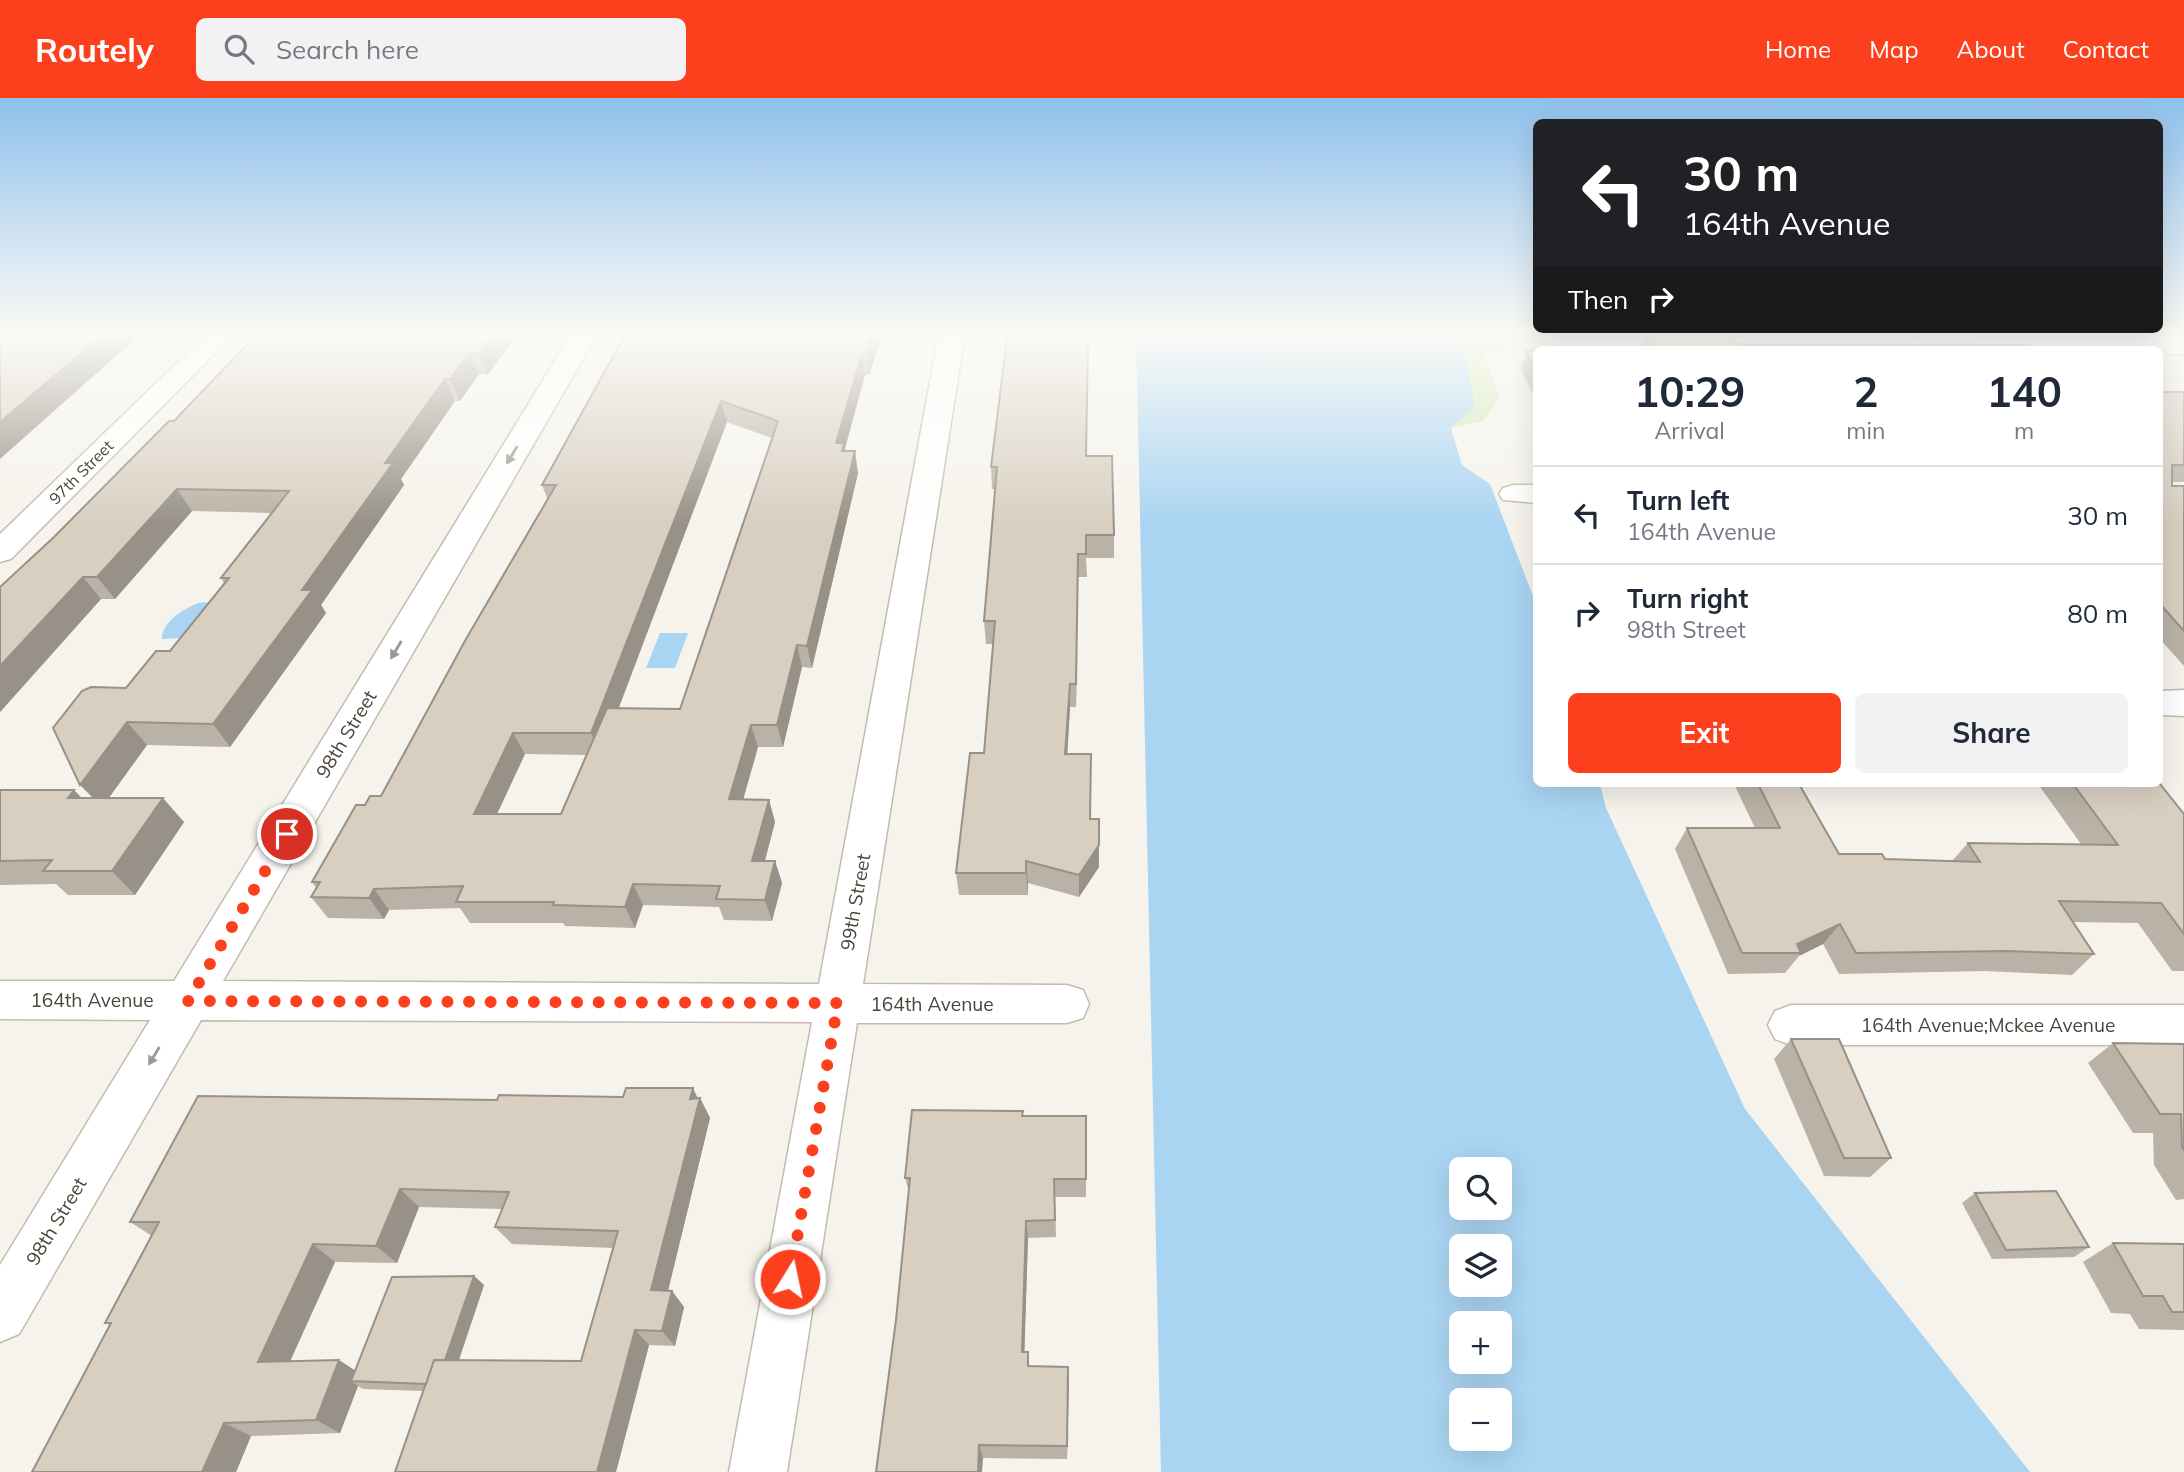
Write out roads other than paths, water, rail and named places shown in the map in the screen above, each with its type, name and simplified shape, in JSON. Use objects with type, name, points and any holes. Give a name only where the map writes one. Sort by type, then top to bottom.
[{"type":"street","name":"97th Street","points":[[0,552],[157,397]]},
{"type":"street","name":"98th Street","points":[[0,1315],[547,397]]},
{"type":"street","name":"99th Street","points":[[758,1472],[941,397]]},
{"type":"street","points":[[2163,703],[2184,703]]},
{"type":"street","name":"164th Avenue","points":[[0,1000],[1067,1004]]},
{"type":"street","name":"164th Avenue;Mckee Avenue","points":[[1791,1025],[2184,1025]]},
{"type":"water","points":[[1137,397],[1473,397],[1475,407],[1451,428],[1462,465],[1490,484],[1533,596],[1533,787],[1601,787],[1606,808],[1745,1109],[2030,1472],[1161,1472]]},
{"type":"water","points":[[203,602],[209,603],[183,638],[162,639],[166,626],[176,615]]},
{"type":"water","points":[[660,633],[688,633],[675,668],[646,668]]}]
